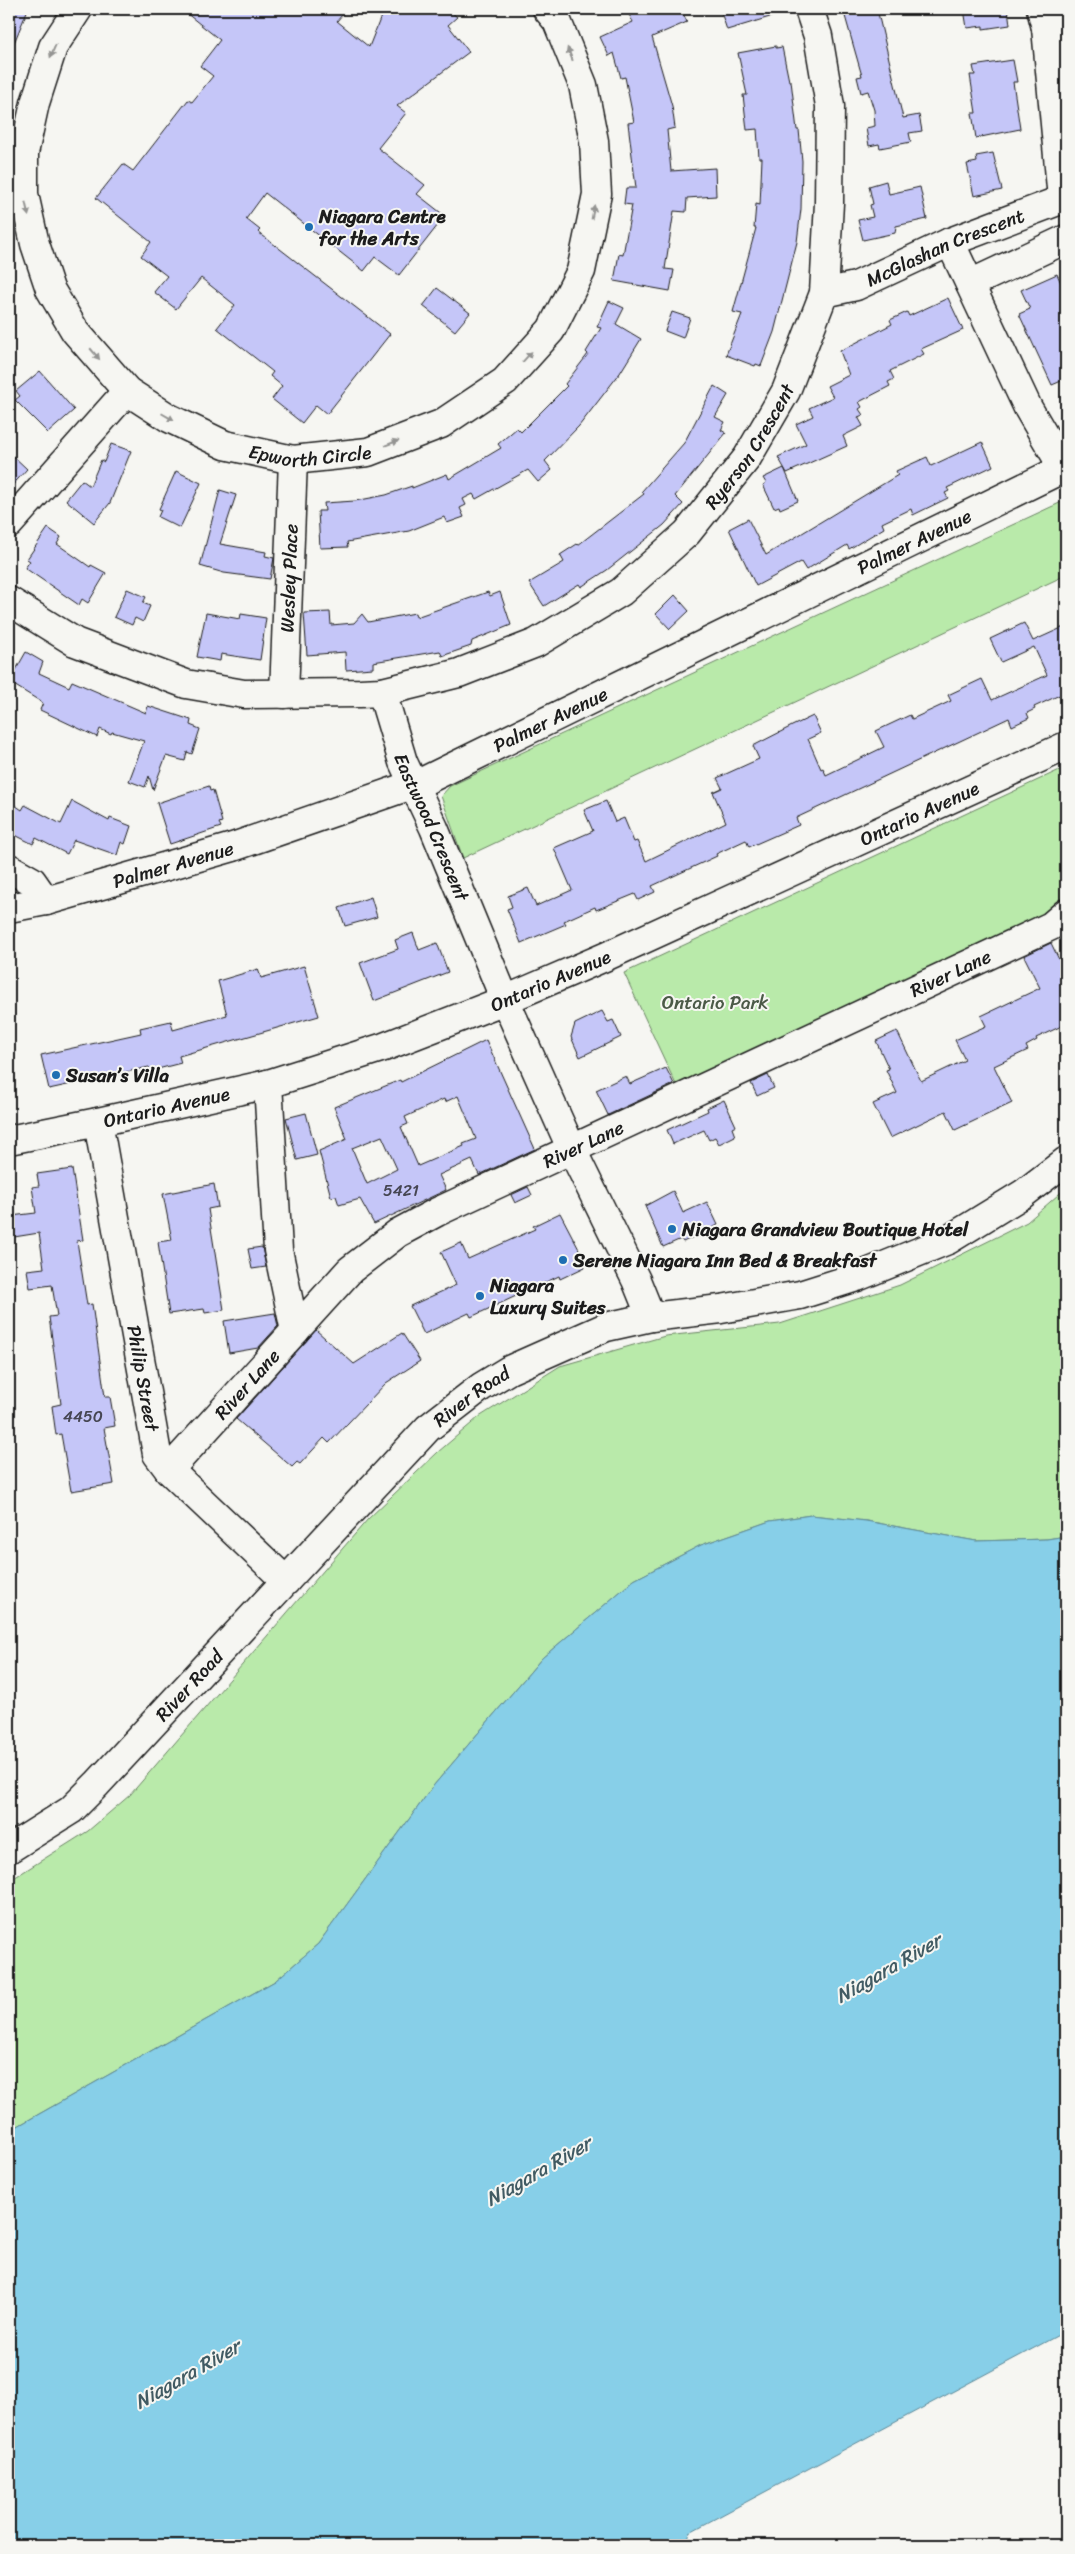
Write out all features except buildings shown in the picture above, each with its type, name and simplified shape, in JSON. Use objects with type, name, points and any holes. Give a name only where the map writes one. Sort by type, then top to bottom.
[{"type":"street","name":"Epworth Circle","points":[[78,9],[53,47],[35,103],[24,153],[24,194],[35,244],[50,289],[75,331],[127,391],[169,418],[225,445],[293,460],[368,452],[441,424],[505,381],[551,330],[581,271],[597,194],[594,141],[583,86],[560,13]]},
{"type":"street","name":"Ryerson Crescent","points":[[382,692],[459,673],[536,643],[621,592],[680,540],[747,458],[786,391],[824,293],[829,203],[830,106],[818,36],[809,9]]},
{"type":"street","points":[[1051,18],[1064,198]]},
{"type":"street","name":"McGlashan Crescent","points":[[824,293],[856,286],[950,242],[1064,198]]},
{"type":"street","points":[[970,284],[1066,239]]},
{"type":"street","points":[[950,242],[1028,408],[1065,468]]},
{"type":"street","points":[[9,524],[127,391]]},
{"type":"street","name":"Wesley Place","points":[[284,694],[293,460]]},
{"type":"street","name":"Palmer Avenue","points":[[9,908],[46,901],[233,847],[413,786],[1065,468]]},
{"type":"street","points":[[9,602],[75,642],[186,684],[244,694],[382,692]]},
{"type":"street","name":"Eastwood Crescent","points":[[382,692],[390,723],[413,786],[434,828],[505,1000],[572,1150],[636,1280],[651,1317]]},
{"type":"street","name":"Ontario Avenue","points":[[9,1140],[268,1084],[384,1046],[505,1000],[607,956],[1066,746]]},
{"type":"street","points":[[9,868],[32,881],[46,901]]},
{"type":"street","name":"River Lane","points":[[169,1470],[350,1270],[398,1233],[437,1212],[1051,926],[1066,913]]},
{"type":"street","points":[[268,1084],[278,1250],[295,1331]]},
{"type":"street","name":"Philip Street","points":[[98,1122],[152,1435],[157,1454],[169,1470],[286,1581]]},
{"type":"street","name":"River Road","points":[[9,1849],[71,1810],[428,1428],[481,1387],[509,1370],[606,1327],[651,1317],[721,1309],[800,1295],[857,1277],[948,1240],[1023,1194],[1066,1161]]},
{"type":"green space","points":[[1066,500],[1066,575],[463,858],[441,796],[450,786]]},
{"type":"green space","name":"Ontario Park","points":[[1066,767],[1066,902],[1057,909],[679,1091],[624,973]]},
{"type":"green space","points":[[1066,1188],[1066,1536],[1047,1539],[976,1541],[866,1521],[811,1515],[770,1521],[701,1545],[634,1580],[542,1658],[434,1785],[318,1944],[275,1981],[9,2131],[9,1881],[88,1831],[130,1795],[368,1519],[438,1452],[479,1417],[560,1366],[665,1336],[780,1324],[900,1285],[1027,1222]]},
{"type":"water","name":"Niagara River","points":[[811,1515],[866,1521],[976,1541],[1047,1539],[1066,1536],[1066,2331],[690,2532],[687,2545],[9,2545],[9,2131],[275,1981],[318,1944],[434,1785],[542,1658],[634,1580],[701,1545],[770,1521]]},
{"type":"place","name":"Niagara Centre for the Arts","points":[[309,227]]},
{"type":"place","name":"Susan’s Villa","points":[[56,1075]]},
{"type":"place","name":"Niagara Grandview Boutique Hotel","points":[[672,1229]]},
{"type":"place","name":"Serene Niagara Inn Bed & Breakfast","points":[[563,1260]]},
{"type":"place","name":"Niagara Luxury Suites","points":[[480,1296]]}]
